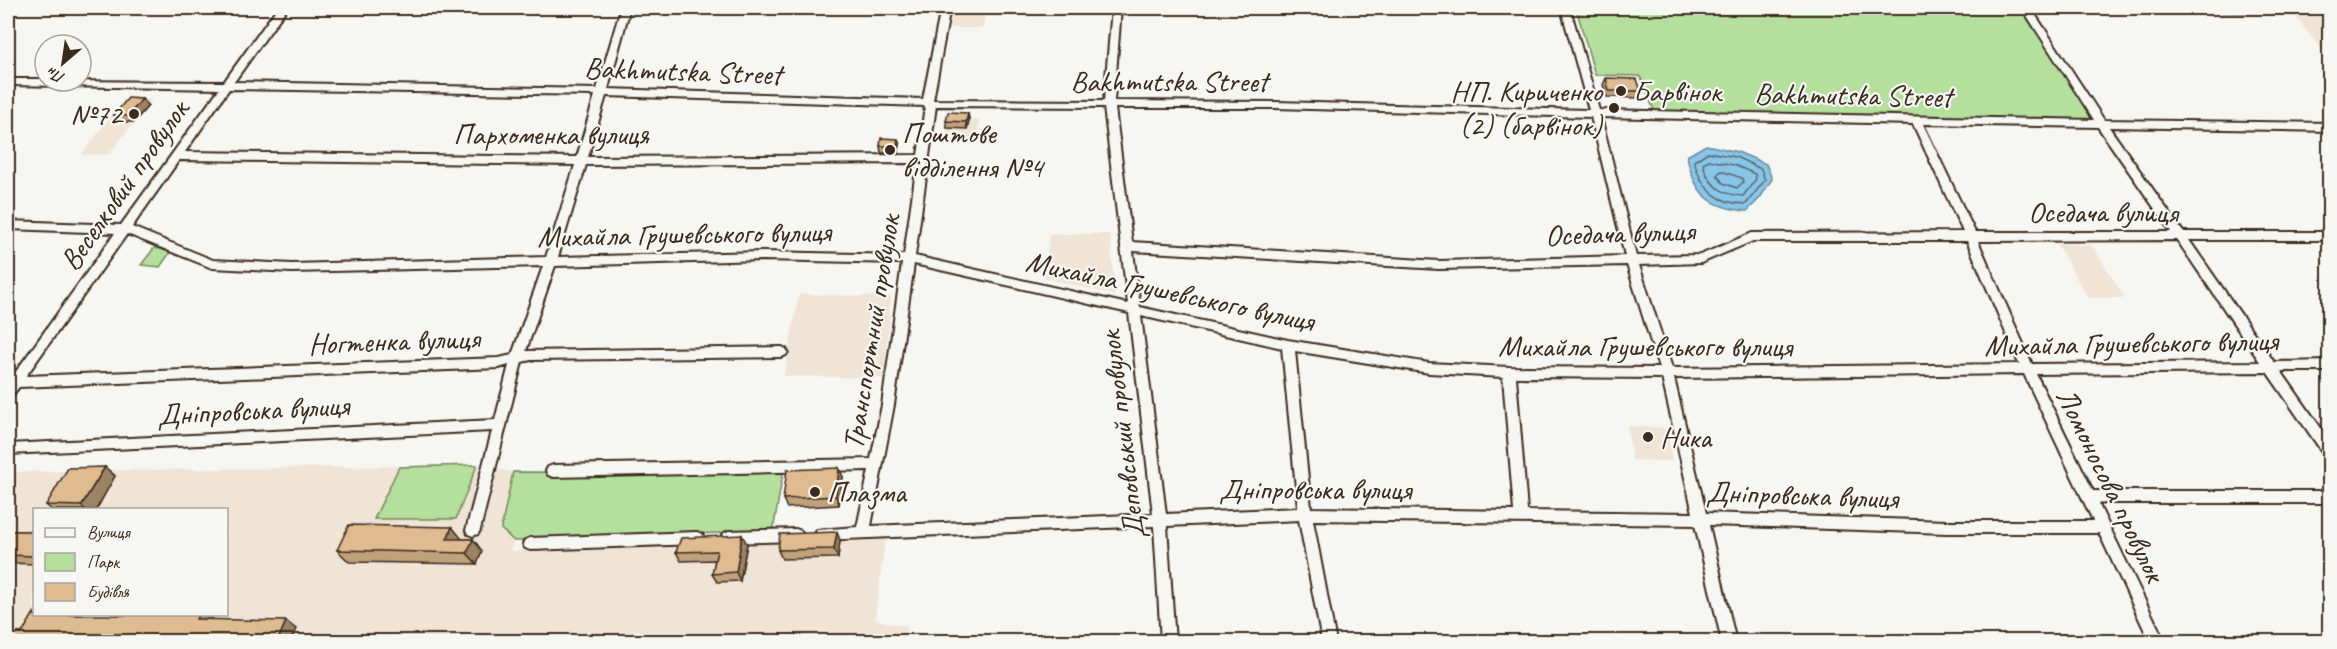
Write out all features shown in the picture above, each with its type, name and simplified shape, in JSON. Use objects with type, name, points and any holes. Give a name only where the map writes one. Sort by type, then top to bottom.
[{"type":"street","name":"Веселковий провулок","points":[[10,385],[126,229],[282,8]]},
{"type":"street","points":[[472,530],[517,359],[551,260],[626,8]]},
{"type":"street","name":"Транспортний провулок","points":[[863,532],[888,405],[924,159],[929,103],[946,8]]},
{"type":"street","name":"Деповський провулок","points":[[1117,8],[1109,104],[1160,519],[1168,642]]},
{"type":"street","points":[[1566,8],[1631,259],[1667,373],[1729,642]]},
{"type":"street","points":[[2027,8],[2101,123],[2330,452]]},
{"type":"street","points":[[2221,8],[2330,9]]},
{"type":"street","name":"Bakhmutska Street","points":[[8,82],[602,92],[929,103],[1109,104],[2330,127]]},
{"type":"street","name":"Ломоносова провулок","points":[[1917,120],[1971,237],[2028,370],[2158,642]]},
{"type":"street","name":"Пархоменка вулиця","points":[[177,156],[581,160],[924,159]]},
{"type":"street","name":"Михайла Грушевського вулиця","points":[[8,225],[126,229],[212,264],[292,268],[763,256],[909,259],[1288,345],[1429,368],[1509,372],[1667,373],[2330,366]]},
{"type":"street","name":"Оседача вулиця","points":[[1126,246],[1439,265],[1701,258],[1752,237],[2330,236]]},
{"type":"street","points":[[1288,345],[1305,514],[1329,642]]},
{"type":"street","name":"Ногтенка вулиця","points":[[10,385],[499,363],[531,355],[782,352]]},
{"type":"street","points":[[1509,372],[1521,517]]},
{"type":"street","name":"Дніпровська вулиця","points":[[8,449],[500,425]]},
{"type":"street","points":[[553,471],[876,464]]},
{"type":"street","points":[[2088,497],[2330,497]]},
{"type":"street","name":"Дніпровська вулиця","points":[[530,544],[1305,514],[1702,519],[1947,527],[2102,527]]},
{"type":"shaded area","points":[[953,8],[986,8],[983,28],[949,28]]},
{"type":"shaded area","points":[[2292,13],[2327,14],[2329,16],[2329,58]]},
{"type":"shaded area","points":[[125,99],[152,99],[109,154],[81,155]]},
{"type":"shaded area","points":[[979,119],[978,144],[944,144],[947,128]]},
{"type":"shaded area","points":[[1049,234],[1110,234],[1115,295],[1045,278]]},
{"type":"shaded area","points":[[2057,244],[2092,245],[2125,298],[2088,298]]},
{"type":"shaded area","points":[[799,294],[891,297],[884,378],[784,376]]},
{"type":"shaded area","points":[[1627,426],[1667,428],[1672,461],[1632,460]]},
{"type":"shaded area","points":[[477,465],[513,472],[501,529],[514,541],[510,551],[885,540],[875,619],[907,626],[904,641],[8,641],[8,472]]},
{"type":"green space","points":[[1576,8],[2022,8],[2093,119],[1656,115],[1640,76],[1595,75]]},
{"type":"green space","points":[[154,248],[171,251],[160,267],[141,265]]},
{"type":"green space","points":[[477,465],[456,519],[374,519],[399,467]]},
{"type":"green space","points":[[513,472],[783,473],[773,531],[514,541],[501,529]]},
{"type":"water","points":[[1706,145],[1738,152],[1766,164],[1772,179],[1760,198],[1747,211],[1713,202],[1699,189],[1687,156]]},
{"type":"building","points":[[1606,78],[1637,79],[1641,91],[1609,91]]},
{"type":"building","points":[[128,98],[142,99],[128,116],[114,115]]},
{"type":"building","points":[[948,112],[968,113],[966,122],[946,121]]},
{"type":"building","points":[[881,138],[898,139],[897,146],[880,146]]},
{"type":"building","points":[[105,467],[81,506],[46,505],[68,468]]},
{"type":"building","name":"Плазма","points":[[839,468],[836,496],[783,499],[787,470]]},
{"type":"building","points":[[349,525],[452,527],[447,539],[473,539],[467,553],[337,550]]},
{"type":"building","points":[[8,531],[33,531],[33,556],[8,555]]},
{"type":"building","points":[[837,532],[834,549],[778,550],[780,534]]},
{"type":"building","points":[[742,535],[736,572],[712,574],[717,551],[676,552],[681,538]]},
{"type":"building","points":[[33,615],[198,616],[196,619],[286,621],[277,642],[8,642],[8,632],[22,633]]},
{"type":"place","name":"Барвінок","points":[[1621,91]]},
{"type":"place","name":"НП. Кириченко (2) (барвінок)","points":[[1614,108]]},
{"type":"place","name":"№72","points":[[134,114]]},
{"type":"place","name":"Поштове відділення №4","points":[[890,150]]},
{"type":"place","name":"Ника","points":[[1648,437]]},
{"type":"place","name":"Плазма","points":[[815,492]]}]
